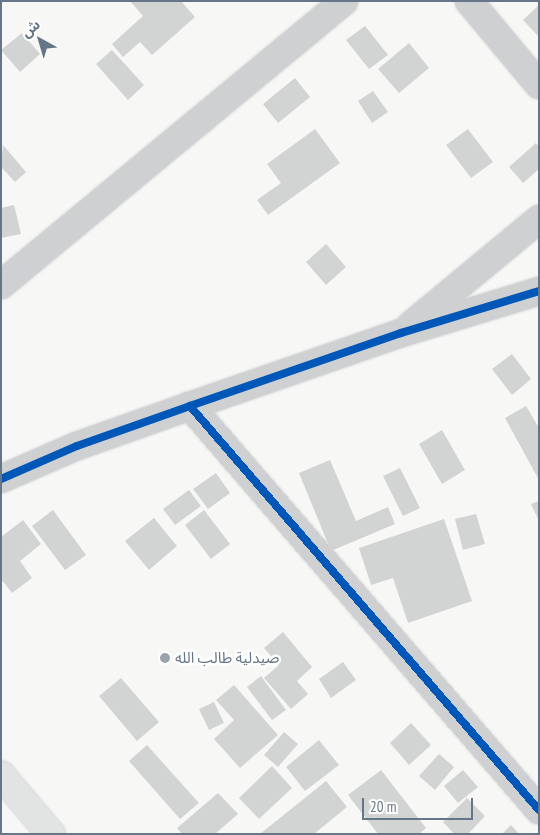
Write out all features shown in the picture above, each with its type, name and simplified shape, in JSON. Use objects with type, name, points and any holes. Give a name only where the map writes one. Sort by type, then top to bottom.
[{"type":"main road","points":[[1,775],[51,834]]},
{"type":"street","points":[[1,285],[344,1]]},
{"type":"street","points":[[469,1],[539,85]]},
{"type":"street","points":[[401,333],[539,219]]},
{"type":"street","points":[[1,479],[77,446],[190,406],[401,333],[539,291]]},
{"type":"street","points":[[190,406],[539,810]]},
{"type":"building","points":[[130,1],[181,1],[195,17],[152,55],[140,42],[123,57],[112,44],[143,16]]},
{"type":"building","points":[[539,5],[539,37],[523,20]]},
{"type":"building","points":[[365,26],[388,55],[369,69],[346,40]]},
{"type":"building","points":[[22,33],[40,54],[20,72],[1,50]]},
{"type":"building","points":[[409,43],[429,68],[399,93],[378,69]]},
{"type":"building","points":[[112,50],[144,85],[128,100],[96,64]]},
{"type":"building","points":[[295,78],[310,97],[278,123],[263,104]]},
{"type":"building","points":[[373,91],[388,112],[372,123],[358,101]]},
{"type":"building","points":[[315,129],[340,163],[268,215],[257,200],[281,183],[267,164]]},
{"type":"building","points":[[468,129],[493,162],[471,178],[446,145]]},
{"type":"building","points":[[536,143],[539,147],[539,169],[523,183],[509,167]]},
{"type":"building","points":[[3,145],[26,172],[15,182],[1,167]]},
{"type":"building","points":[[14,205],[21,234],[1,238],[1,208]]},
{"type":"building","points":[[326,244],[346,267],[326,285],[306,262]]},
{"type":"building","points":[[512,354],[531,379],[512,395],[492,369]]},
{"type":"building","points":[[526,406],[539,428],[539,480],[505,418]]},
{"type":"building","points":[[442,430],[465,470],[442,484],[419,444]]},
{"type":"building","points":[[330,460],[356,521],[388,507],[395,524],[331,551],[299,473]]},
{"type":"building","points":[[400,468],[420,508],[403,516],[383,476]]},
{"type":"building","points":[[216,473],[230,493],[208,509],[193,489]]},
{"type":"building","points":[[189,490],[201,506],[175,525],[163,509]]},
{"type":"building","points":[[539,501],[539,521],[531,504]]},
{"type":"building","points":[[53,510],[86,555],[65,570],[32,526]]},
{"type":"building","points":[[204,510],[230,544],[211,559],[185,525]]},
{"type":"building","points":[[476,514],[485,544],[463,550],[455,519]]},
{"type":"building","points":[[154,518],[177,546],[149,570],[125,541]]},
{"type":"building","points":[[444,519],[472,601],[408,623],[393,578],[371,585],[359,548]]},
{"type":"building","points":[[23,520],[41,544],[20,561],[32,578],[12,593],[1,579],[1,537]]},
{"type":"building","points":[[283,632],[312,667],[297,681],[308,694],[291,709],[264,678],[279,665],[264,648]]},
{"type":"building","points":[[343,662],[356,680],[331,698],[319,679]]},
{"type":"building","points":[[261,676],[286,710],[272,720],[247,687]]},
{"type":"building","points":[[121,678],[159,722],[137,741],[99,696]]},
{"type":"building","points":[[234,685],[278,735],[240,768],[214,739],[234,720],[216,700]]},
{"type":"building","points":[[214,702],[224,723],[209,730],[199,709]]},
{"type":"building","points":[[411,723],[431,745],[409,765],[390,743]]},
{"type":"building","points":[[284,732],[298,744],[278,767],[264,755]]},
{"type":"building","points":[[319,740],[339,765],[305,791],[286,767]]},
{"type":"building","points":[[147,745],[199,803],[180,819],[129,761]]},
{"type":"building","points":[[439,754],[454,767],[435,790],[419,776]]},
{"type":"building","points":[[272,766],[292,788],[259,819],[239,798]]},
{"type":"building","points":[[381,770],[426,828],[419,834],[378,834],[348,795]]},
{"type":"building","points":[[463,770],[478,787],[458,803],[444,786]]},
{"type":"building","points":[[326,781],[347,807],[314,834],[260,834]]},
{"type":"building","points":[[218,793],[238,814],[215,834],[182,834],[177,828]]},
{"type":"building","points":[[467,798],[485,816],[468,834],[454,834],[443,822]]},
{"type":"building","points":[[511,825],[519,834],[502,834]]},
{"type":"cycle path","points":[[1,479],[77,446],[190,406],[401,333],[539,291]]},
{"type":"cycle path","points":[[190,406],[539,810]]},
{"type":"place","name":"صيدلية طالب الله","points":[[165,658]]}]
